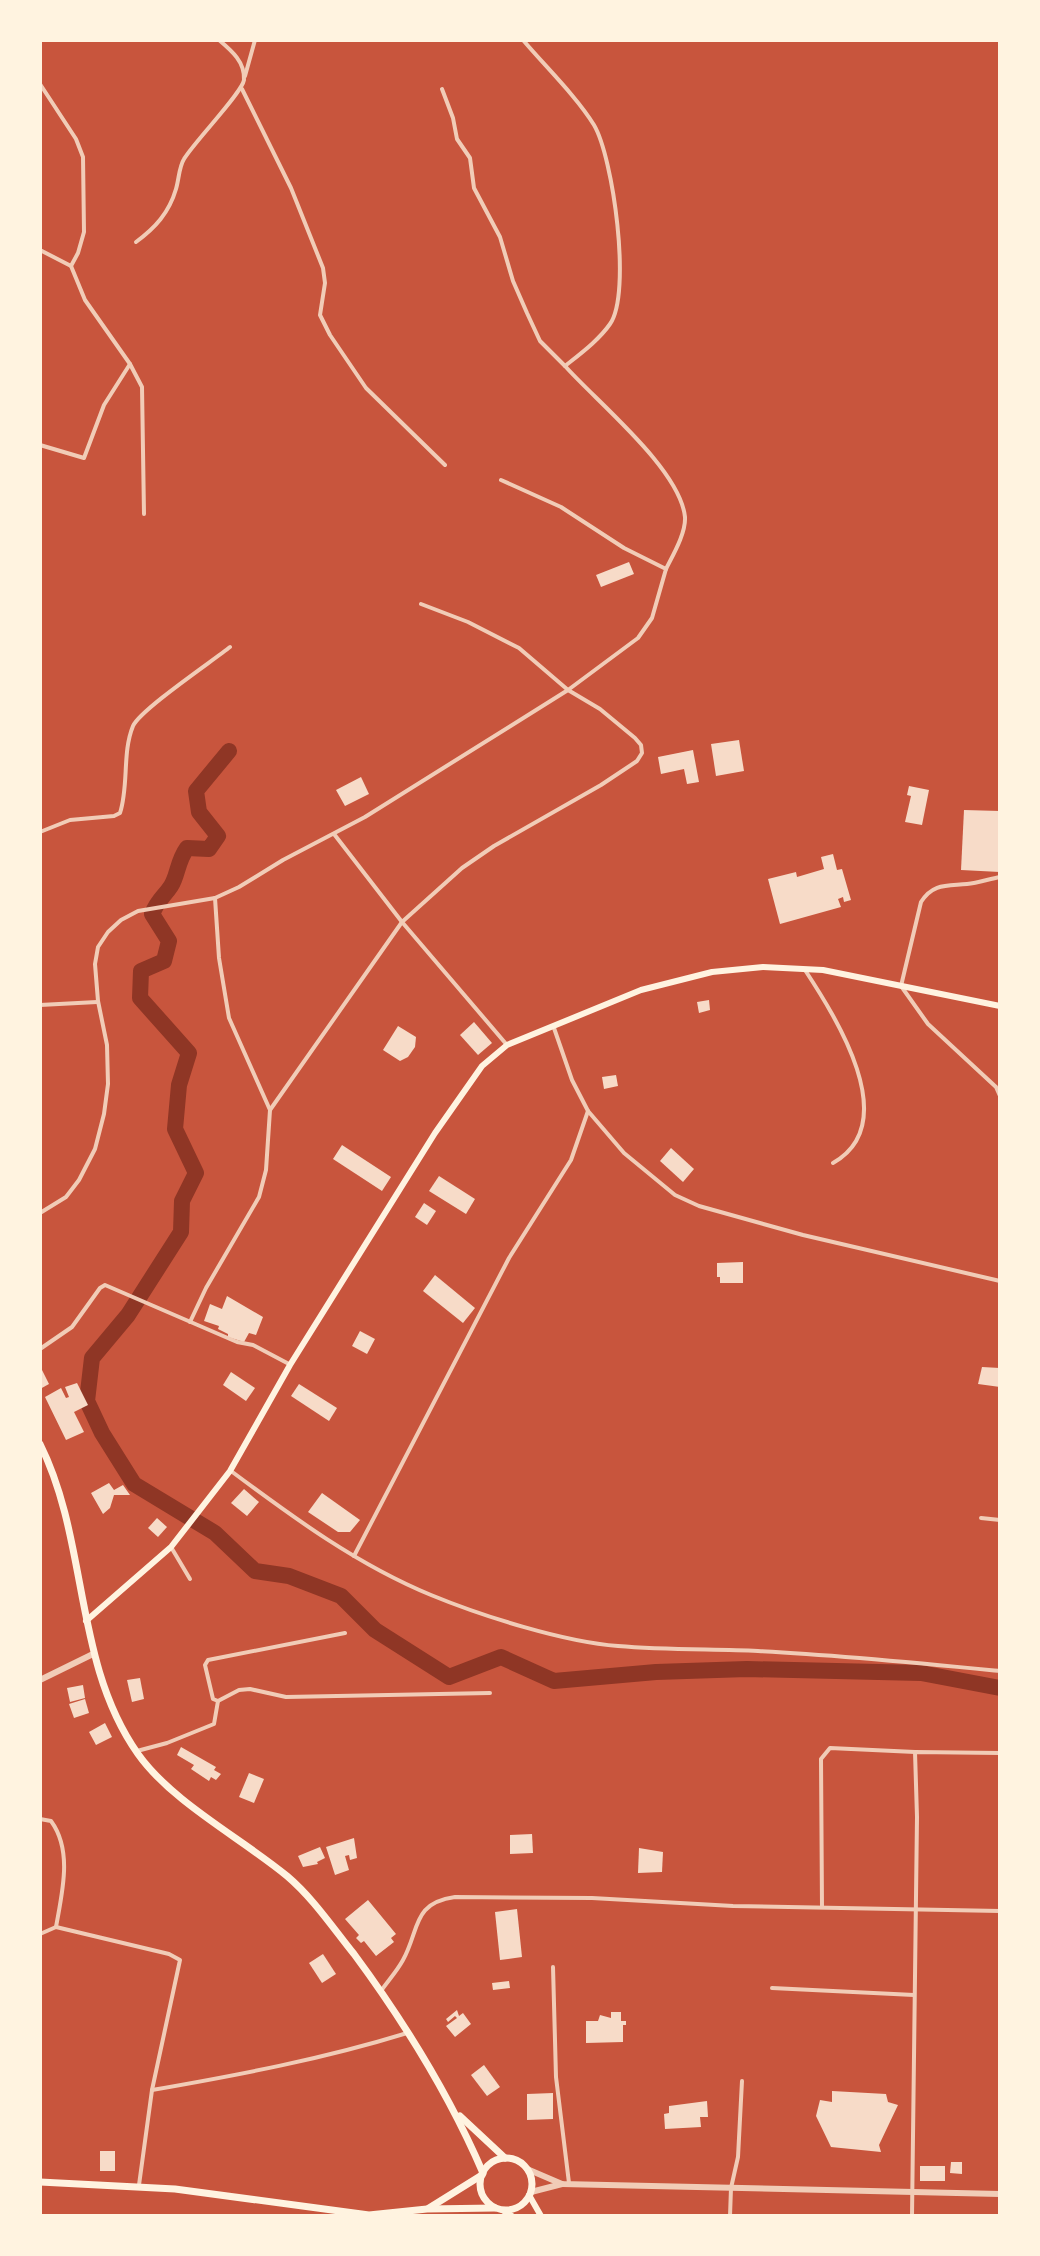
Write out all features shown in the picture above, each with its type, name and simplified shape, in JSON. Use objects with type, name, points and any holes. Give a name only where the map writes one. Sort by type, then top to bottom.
[{"type":"highway","points":[[40,1444],[60,1491],[93,1654],[109,1697],[136,1751],[170,1788],[302,1890],[409,2032],[456,2112],[482,2174],[482,2194],[499,2209]]},
{"type":"highway","points":[[456,2112],[505,2158]]},
{"type":"highway","points":[[40,2182],[139,2185],[369,2215],[427,2209],[518,2207],[530,2194],[532,2184],[527,2169],[513,2159],[505,2158],[492,2163],[482,2174],[427,2209]]},
{"type":"main road","points":[[86,1621],[171,1547],[230,1471],[290,1365],[461,1093],[482,1066],[507,1045],[641,990],[712,972],[763,967],[804,968],[1000,1006]]},
{"type":"main road","points":[[530,2194],[541,2216]]},
{"type":"main road","points":[[499,2209],[512,2216]]},
{"type":"street","points":[[219,40],[239,58],[244,77]]},
{"type":"street","points":[[136,242],[158,226],[175,192],[183,159],[200,135],[242,89],[255,40]]},
{"type":"street","points":[[523,40],[594,125],[605,153],[615,213],[619,260],[615,314],[610,323],[565,366]]},
{"type":"street","points":[[40,84],[76,139],[83,157],[84,232],[71,266]]},
{"type":"street","points":[[242,89],[291,188],[323,268],[325,283],[320,315],[330,335],[366,388],[445,465]]},
{"type":"street","points":[[40,1213],[66,1197],[79,1180],[95,1149],[104,1114],[108,1084],[107,1045],[98,1001],[95,964],[98,947],[108,932],[138,911],[215,898],[334,834],[568,690],[638,638],[652,618],[666,569],[686,520],[675,489],[649,451],[540,341],[513,281],[500,237],[474,188],[470,158],[457,139],[442,89]]},
{"type":"street","points":[[40,250],[71,266],[85,300],[130,364],[144,395],[144,514]]},
{"type":"street","points":[[40,445],[84,458],[104,405],[130,364]]},
{"type":"street","points":[[501,480],[561,507],[624,548],[666,569]]},
{"type":"street","points":[[270,1110],[402,922],[462,868],[494,846],[601,785],[637,761],[642,753],[641,745],[635,738],[600,709],[568,690],[519,648],[468,622],[421,604]]},
{"type":"street","points":[[40,832],[70,820],[120,813],[128,743],[134,723],[146,709],[230,647]]},
{"type":"street","points":[[334,834],[402,922],[507,1045]]},
{"type":"street","points":[[1000,877],[969,884],[938,886],[927,891],[921,902],[901,986],[928,1024],[998,1088],[1000,1096]]},
{"type":"street","points":[[190,1322],[206,1288],[259,1197],[266,1170],[270,1110],[229,1018],[219,958],[215,898]]},
{"type":"street","points":[[804,968],[841,1027],[851,1051],[865,1114],[856,1144],[833,1163]]},
{"type":"street","points":[[40,1005],[98,1001]]},
{"type":"street","points":[[554,1028],[572,1080],[588,1111],[624,1153],[675,1195],[699,1206],[803,1235],[1000,1281]]},
{"type":"street","points":[[354,1556],[509,1258],[571,1160],[588,1111]]},
{"type":"street","points":[[40,1349],[72,1327],[105,1285],[237,1342],[253,1345],[290,1365]]},
{"type":"street","points":[[230,1471],[313,1532],[432,1596],[581,1640],[616,1646],[759,1651],[1000,1671]]},
{"type":"street","points":[[981,1518],[1000,1520]]},
{"type":"street","points":[[171,1547],[190,1579]]},
{"type":"street","points":[[218,1701],[213,1699],[205,1665],[208,1660],[345,1633]]},
{"type":"street","points":[[40,1680],[93,1654]]},
{"type":"street","points":[[218,1701],[239,1690],[250,1689],[286,1697],[490,1693]]},
{"type":"street","points":[[136,1751],[167,1743],[214,1724],[218,1701]]},
{"type":"street","points":[[822,1907],[821,1759],[824,1752],[830,1748],[1000,1753]]},
{"type":"street","points":[[912,2216],[917,1817],[915,1752]]},
{"type":"street","points":[[40,1819],[51,1821],[64,1852],[64,1875],[56,1927]]},
{"type":"street","points":[[381,1991],[402,1961],[420,1915],[440,1899],[592,1898],[733,1906],[1000,1911]]},
{"type":"street","points":[[40,1934],[56,1927],[169,1954],[180,1960],[152,2090],[139,2185]]},
{"type":"street","points":[[553,1967],[556,2077],[565,2183]]},
{"type":"street","points":[[772,1988],[914,1995]]},
{"type":"street","points":[[152,2090],[265,2070],[353,2050],[409,2032]]},
{"type":"street","points":[[730,2216],[731,2188],[738,2157],[742,2081]]},
{"type":"street","points":[[527,2169],[565,2183],[1000,2194]]},
{"type":"street","points":[[530,2194],[565,2183]]},
{"type":"building","points":[[629,562],[634,574],[601,587],[596,575]]},
{"type":"building","points":[[739,740],[744,771],[716,776],[711,744]]},
{"type":"building","points":[[693,750],[699,782],[687,784],[684,769],[661,774],[658,757]]},
{"type":"building","points":[[361,777],[369,794],[345,806],[336,790]]},
{"type":"building","points":[[909,786],[929,790],[922,825],[905,822],[911,796],[907,795]]},
{"type":"building","points":[[964,810],[1000,811],[1000,872],[961,870]]},
{"type":"building","points":[[833,854],[837,870],[842,869],[851,900],[844,902],[843,897],[838,899],[841,907],[780,924],[768,879],[796,872],[797,877],[824,869],[821,857]]},
{"type":"building","points":[[709,1000],[710,1010],[699,1013],[697,1002]]},
{"type":"building","points":[[474,1022],[492,1043],[478,1055],[460,1035]]},
{"type":"building","points":[[398,1026],[416,1037],[415,1047],[408,1057],[400,1061],[383,1050]]},
{"type":"building","points":[[616,1075],[618,1086],[604,1089],[602,1077]]},
{"type":"building","points":[[342,1145],[391,1177],[382,1191],[333,1159]]},
{"type":"building","points":[[671,1148],[694,1169],[683,1182],[660,1161]]},
{"type":"building","points":[[439,1176],[475,1199],[466,1214],[429,1191]]},
{"type":"building","points":[[424,1203],[436,1211],[427,1225],[415,1217]]},
{"type":"building","points":[[743,1262],[743,1283],[720,1283],[717,1263]]},
{"type":"building","points":[[435,1275],[475,1308],[463,1323],[423,1291]]},
{"type":"building","points":[[227,1296],[263,1317],[256,1335],[249,1333],[244,1342],[228,1337],[218,1329],[219,1326],[204,1321],[210,1304],[222,1309]]},
{"type":"building","points":[[360,1331],[375,1339],[367,1354],[352,1346]]},
{"type":"building","points":[[40,1366],[49,1384],[40,1389]]},
{"type":"building","points":[[982,1367],[1000,1368],[1000,1387],[978,1384]]},
{"type":"building","points":[[231,1372],[255,1388],[246,1401],[223,1385]]},
{"type":"building","points":[[77,1383],[88,1405],[74,1412],[84,1432],[66,1440],[45,1397],[61,1388],[66,1398],[69,1397],[65,1387]]},
{"type":"building","points":[[299,1384],[337,1408],[329,1421],[291,1396]]},
{"type":"building","points":[[109,1483],[114,1490],[123,1485],[130,1495],[114,1495],[110,1508],[103,1514],[91,1493]]},
{"type":"building","points":[[244,1489],[259,1502],[247,1516],[231,1503]]},
{"type":"building","points":[[322,1493],[360,1520],[350,1532],[338,1532],[308,1512]]},
{"type":"building","points":[[157,1518],[167,1527],[158,1537],[148,1528]]},
{"type":"building","points":[[140,1678],[144,1699],[132,1702],[127,1680]]},
{"type":"building","points":[[83,1685],[85,1698],[70,1702],[67,1688]]},
{"type":"building","points":[[85,1699],[89,1713],[74,1718],[69,1704]]},
{"type":"building","points":[[105,1723],[112,1737],[96,1745],[89,1732]]},
{"type":"building","points":[[181,1747],[216,1767],[214,1770],[221,1774],[216,1780],[211,1777],[209,1781],[191,1769],[194,1765],[177,1755]]},
{"type":"building","points":[[249,1773],[264,1779],[254,1803],[239,1797]]},
{"type":"building","points":[[532,1834],[533,1853],[510,1854],[510,1835]]},
{"type":"building","points":[[354,1838],[357,1858],[350,1860],[349,1855],[345,1856],[349,1870],[335,1875],[326,1847]]},
{"type":"building","points":[[320,1847],[325,1858],[318,1864],[303,1867],[298,1856]]},
{"type":"building","points":[[639,1848],[663,1852],[662,1872],[638,1873]]},
{"type":"building","points":[[368,1900],[396,1934],[391,1938],[394,1942],[376,1956],[364,1941],[361,1943],[356,1938],[359,1935],[345,1919]]},
{"type":"building","points":[[517,1909],[522,1957],[500,1960],[495,1912]]},
{"type":"building","points":[[323,1954],[336,1974],[322,1983],[309,1963]]},
{"type":"building","points":[[509,1981],[510,1988],[493,1990],[492,1983]]},
{"type":"building","points":[[457,2010],[459,2016],[463,2013],[471,2024],[455,2037],[446,2026],[457,2018],[455,2016],[448,2022],[446,2019]]},
{"type":"building","points":[[611,2012],[621,2012],[621,2021],[626,2021],[623,2025],[623,2042],[586,2043],[586,2021],[598,2021],[600,2015],[611,2018]]},
{"type":"building","points":[[484,2065],[500,2087],[487,2096],[471,2075]]},
{"type":"building","points":[[832,2091],[886,2094],[888,2102],[898,2105],[879,2145],[881,2152],[831,2147],[816,2116],[820,2100],[832,2102]]},
{"type":"building","points":[[553,2093],[553,2119],[527,2120],[527,2094]]},
{"type":"building","points":[[707,2101],[708,2117],[700,2117],[701,2127],[665,2129],[664,2114],[669,2113],[669,2106]]},
{"type":"building","points":[[100,2151],[115,2151],[115,2171],[100,2171]]},
{"type":"building","points":[[951,2162],[962,2162],[962,2174],[950,2173]]},
{"type":"building","points":[[920,2166],[945,2166],[945,2181],[920,2181]]},
{"type":"waterway","points":[[229,751],[196,791],[199,812],[218,836],[209,849],[187,848],[184,853],[173,882],[152,914],[169,941],[164,961],[141,971],[140,998],[189,1053],[179,1085],[175,1129],[196,1173],[182,1201],[181,1232],[128,1315],[92,1358],[87,1401],[102,1433],[134,1484],[215,1533],[255,1571],[289,1576],[341,1596],[375,1630],[449,1677],[501,1657],[554,1681],[656,1672],[747,1669],[921,1673],[1000,1688]]}]
